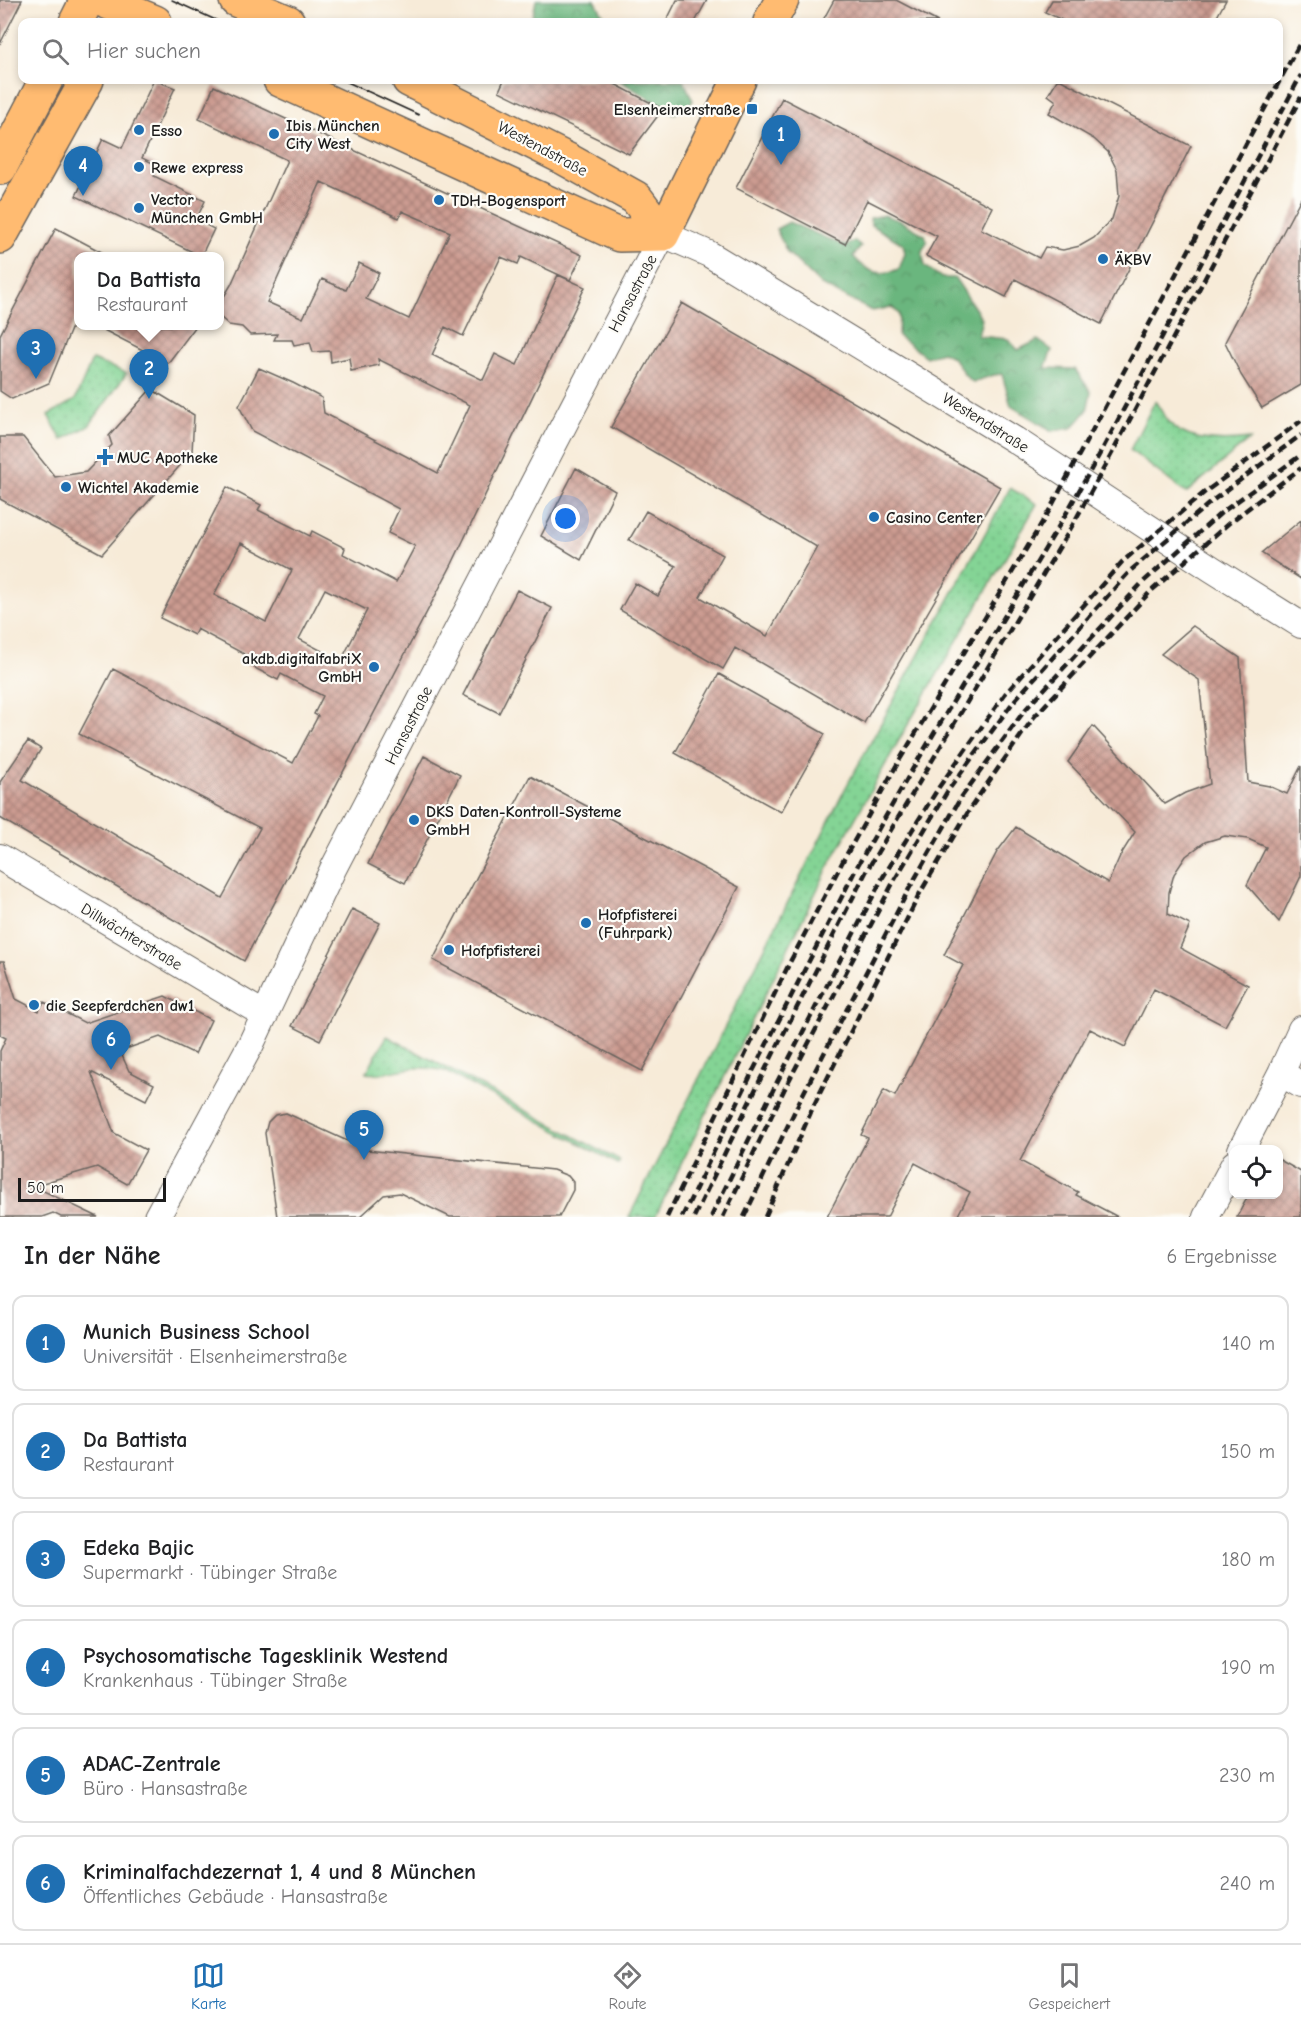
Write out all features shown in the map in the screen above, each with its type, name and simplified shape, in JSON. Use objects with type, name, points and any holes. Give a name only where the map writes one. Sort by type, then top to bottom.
[{"type":"main road","points":[[78,18],[87,0]]},
{"type":"main road","points":[[236,0],[279,18]]},
{"type":"main road","points":[[772,18],[782,0]]},
{"type":"main road","points":[[0,168],[44,84]]},
{"type":"main road","points":[[0,237],[85,84]]},
{"type":"main road","name":"Westendstraße","points":[[289,84],[619,235],[663,234]]},
{"type":"main road","name":"Westendstraße","points":[[417,84],[535,143],[636,198],[663,234]]},
{"type":"main road","points":[[663,234],[737,84]]},
{"type":"street","name":"Westendstraße","points":[[663,234],[709,254],[1005,434],[1301,625]]},
{"type":"street","name":"Hansastraße","points":[[157,1217],[265,1015],[333,869],[663,234]]},
{"type":"street","name":"Dillwächterstraße","points":[[0,856],[265,1015]]},
{"type":"street","points":[[1244,1145],[1291,1079],[1301,1029]]},
{"type":"street","points":[[1206,1217],[1229,1172]]},
{"type":"green space","points":[[536,0],[595,0],[605,18],[533,18]]},
{"type":"green space","points":[[625,84],[685,84],[693,101],[674,114]]},
{"type":"green space","points":[[884,215],[901,221],[925,235],[927,242],[922,251],[925,266],[942,278],[955,278],[982,319],[978,336],[1008,339],[1018,350],[1038,340],[1052,350],[1045,368],[1075,369],[1091,392],[1087,411],[1072,428],[1052,431],[1011,406],[1002,374],[973,382],[949,355],[942,352],[926,357],[898,336],[899,314],[892,307],[872,311],[821,285],[787,252],[776,229],[789,222],[845,246],[855,241],[861,247],[853,256],[868,269],[885,273],[899,269],[905,253],[903,244],[871,225],[870,218]]},
{"type":"green space","points":[[92,360],[127,373],[89,426],[62,440],[48,415],[75,400]]},
{"type":"green space","points":[[1155,401],[1172,426],[1187,435],[1214,441],[1250,439],[1186,493],[1130,450]]},
{"type":"green space","points":[[1010,488],[1037,504],[903,733],[831,862],[655,1217],[629,1217],[845,789]]},
{"type":"green space","points":[[387,1036],[620,1161],[618,1164],[445,1071],[419,1068],[378,1074],[366,1073]]},
{"type":"building","points":[[0,0],[22,0],[0,44]]},
{"type":"building","points":[[677,0],[707,0],[697,18],[668,18]]},
{"type":"building","points":[[834,0],[896,0],[930,18],[824,18]]},
{"type":"building","points":[[1052,0],[1226,0],[1216,18],[1058,18],[1045,12]]},
{"type":"building","points":[[152,84],[164,84],[175,88],[142,158],[159,166],[154,176],[205,201],[196,220],[214,229],[203,252],[193,252],[76,196],[103,139],[122,148]]},
{"type":"building","points":[[502,84],[615,84],[663,109],[629,154],[499,91]]},
{"type":"building","points":[[1055,84],[1069,84],[1191,146],[1101,324],[1015,279],[1006,297],[926,256],[937,236],[867,200],[845,244],[736,188],[782,98],[992,207],[981,229],[1039,258],[1045,247],[1063,250],[1080,246],[1094,238],[1112,219],[1119,196],[1117,170],[1108,152],[1094,139],[1049,113],[1056,101],[1048,95]]},
{"type":"building","points":[[214,86],[582,255],[570,280],[521,257],[518,264],[501,257],[463,336],[445,327],[432,355],[483,380],[495,354],[517,365],[558,275],[585,287],[452,564],[244,961],[0,818],[0,782],[28,741],[41,749],[22,780],[222,898],[260,828],[79,734],[113,669],[293,763],[318,716],[314,714],[323,696],[281,674],[278,680],[245,663],[248,656],[197,629],[194,635],[160,618],[227,487],[261,505],[258,510],[310,536],[312,531],[345,548],[343,554],[396,582],[415,546],[388,533],[399,509],[252,431],[239,406],[259,368],[322,398],[324,413],[438,473],[470,405],[378,359],[379,365],[351,371],[349,358],[331,362],[330,351],[313,352],[310,342],[294,345],[292,340],[274,340],[277,334],[250,335],[242,327],[229,325],[224,320],[224,297],[287,160],[199,119]],"holes":[[[321,182],[399,218],[402,211],[450,232],[409,319],[366,299],[379,273],[359,263],[346,290],[322,279],[303,318],[267,302]],[[241,543],[292,570],[266,622],[214,595]],[[325,589],[367,610],[341,661],[299,639]]]},
{"type":"building","points":[[1301,198],[1301,385],[1262,408],[1241,375],[1225,342]]},
{"type":"building","points":[[56,228],[101,252],[74,252],[74,322],[49,383],[12,399],[0,391],[0,335]]},
{"type":"building","name":"Casino Center","points":[[682,303],[1000,487],[864,723],[735,648],[723,669],[620,610],[635,583],[658,596],[676,566],[629,540],[646,511],[723,555],[700,597],[767,636],[817,547],[611,427]]},
{"type":"building","points":[[104,330],[193,330],[168,363]]},
{"type":"building","points":[[151,389],[194,415],[192,452],[102,554],[0,499],[0,437],[23,437],[55,477],[86,472],[112,445],[109,436]]},
{"type":"building","points":[[576,468],[615,491],[581,560],[541,536]]},
{"type":"building","points":[[1301,520],[1301,579],[1261,553]]},
{"type":"building","points":[[517,590],[552,608],[499,713],[463,695]]},
{"type":"building","points":[[1193,626],[1240,658],[1248,782],[1269,786],[1287,794],[1301,766],[1301,876],[1279,922],[1247,885],[1266,847],[1248,839],[1225,836],[1205,842],[1186,856],[1174,874],[1169,892],[1168,914],[1190,925],[1180,948],[1248,985],[1225,1026],[1154,989],[1125,1047],[1090,1029],[1020,1161],[1078,1192],[1076,1195],[1118,1217],[957,1217],[970,1192],[915,1163],[887,1217],[827,1217],[868,1138],[861,1135],[884,1090],[895,1096],[963,965],[944,955],[997,852],[1016,827],[1108,883],[1120,856],[1135,832],[1068,762],[1093,726],[1165,804],[1185,793],[1210,784],[1199,680],[1161,654]]},
{"type":"building","points":[[719,674],[825,734],[781,812],[675,753]]},
{"type":"building","name":"DKS Daten-Kontroll-Systeme GmbH","points":[[424,756],[460,775],[405,883],[368,864]]},
{"type":"building","name":"Hofpfisterei (Fuhrpark)","points":[[530,776],[739,887],[642,1071],[433,960]]},
{"type":"building","points":[[352,909],[380,923],[320,1040],[292,1026]]},
{"type":"building","points":[[0,961],[4,961],[16,999],[39,1011],[44,1002],[85,1023],[165,996],[211,1020],[195,1054],[160,1037],[120,1051],[129,1071],[154,1084],[146,1100],[91,1072],[114,1133],[146,1150],[127,1184],[97,1167],[33,1186],[98,1217],[61,1217],[53,1213],[42,1217],[0,1217],[0,1051],[6,1038],[0,1035]]},
{"type":"building","points":[[286,1113],[367,1150],[553,1170],[568,1176],[573,1182],[573,1190],[559,1217],[450,1217],[400,1193],[384,1195],[360,1217],[277,1217],[265,1133],[268,1122],[275,1115]]},
{"type":"building","points":[[1283,1162],[1301,1172],[1301,1217],[1237,1217],[1246,1199],[1283,1199]]},
{"type":"tram line","points":[[172,0],[211,18]]},
{"type":"tram line","points":[[352,84],[419,115]]},
{"type":"railway","points":[[1283,75],[1301,41]]},
{"type":"railway","points":[[682,1217],[858,865],[1102,450],[1301,75]]},
{"type":"railway","points":[[667,1217],[790,962],[844,859],[899,761],[1049,511],[1278,84]]},
{"type":"railway","points":[[694,1217],[761,1078],[867,870],[1072,526],[1301,97]]},
{"type":"railway","points":[[711,1217],[775,1086],[883,877],[939,787],[1005,694],[1122,562],[1205,492],[1301,421]]},
{"type":"railway","points":[[723,1217],[784,1090],[894,881],[947,792],[1014,701],[1130,571],[1212,501],[1301,435]]},
{"type":"railway","points":[[744,1217],[801,1098],[909,889],[960,799],[1025,710],[1142,583],[1221,513],[1301,455]]},
{"type":"railway","points":[[765,1217],[814,1105],[920,893],[971,807],[1034,717],[1150,592],[1229,523],[1301,468]]},
{"type":"place","name":"Elsenheimerstraße","points":[[752,109]]},
{"type":"place","name":"Esso","points":[[139,130]]},
{"type":"place","name":"Ibis München City West","points":[[274,134]]},
{"type":"place","name":"Munich Business School","points":[[781,165]]},
{"type":"place","name":"Rewe express","points":[[139,167]]},
{"type":"place","name":"Psychosomatische Tagesklinik Westend","points":[[83,196]]},
{"type":"place","name":"TDH-Bogensport","points":[[439,200]]},
{"type":"place","name":"Vector München GmbH","points":[[139,208]]},
{"type":"place","name":"ÄKBV","points":[[1103,259]]},
{"type":"place","name":"Edeka Bajic","points":[[36,379]]},
{"type":"place","name":"Da Battista","points":[[149,399]]},
{"type":"place","name":"MUC Apotheke","points":[[105,457]]},
{"type":"place","name":"Wichtel Akademie","points":[[66,487]]},
{"type":"place","name":"Casino Center","points":[[874,517]]},
{"type":"place","name":"akdb.digitalfabriX GmbH","points":[[374,667]]},
{"type":"place","name":"DKS Daten-Kontroll-Systeme GmbH","points":[[414,820]]},
{"type":"place","name":"Hofpfisterei (Fuhrpark)","points":[[586,923]]},
{"type":"place","name":"Hofpfisterei","points":[[449,950]]},
{"type":"place","name":"die Seepferdchen dw1","points":[[34,1005]]},
{"type":"place","name":"Kriminalfachdezernat 1, 4 und 8 München","points":[[111,1070]]},
{"type":"place","name":"ADAC-Zentrale","points":[[364,1160]]}]
